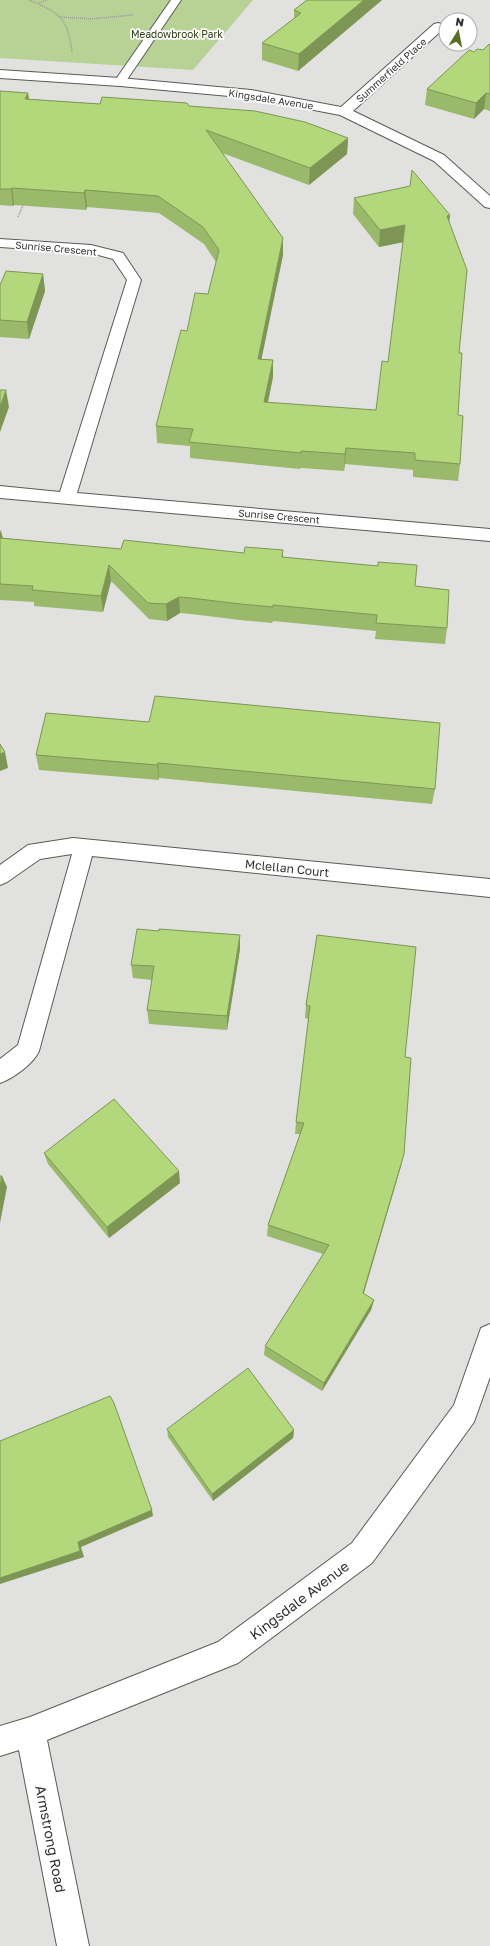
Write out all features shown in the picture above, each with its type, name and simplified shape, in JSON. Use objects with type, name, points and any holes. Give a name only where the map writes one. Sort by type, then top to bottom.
[{"type":"street","name":"Summerfield Place","points":[[344,112],[438,27]]},
{"type":"street","name":"Kingsdale Avenue","points":[[0,74],[120,82],[251,94],[344,112],[439,158],[490,204]]},
{"type":"street","name":"Sunrise Crescent","points":[[4,243],[91,249],[118,256],[134,280],[68,498]]},
{"type":"street","name":"Sunrise Crescent","points":[[0,492],[490,535]]},
{"type":"street","name":"Mclellan Court","points":[[0,876],[35,851],[73,846],[490,888]]},
{"type":"street","points":[[0,1073],[28,1051],[84,847]]},
{"type":"street","name":"Kingsdale Avenue","points":[[0,1741],[30,1732],[228,1653],[362,1554],[465,1413],[490,1337]]},
{"type":"street","name":"Armstrong Road","points":[[30,1732],[73,1946]]},
{"type":"lane","points":[[120,82],[176,0]]},
{"type":"path","points":[[30,0],[60,16],[91,19],[133,15],[155,9],[176,0]]},
{"type":"path","points":[[38,3],[47,0]]},
{"type":"path","points":[[60,16],[69,31],[76,79]]},
{"type":"path","points":[[4,243],[25,201]]},
{"type":"green space","name":"Meadowbrook Park","points":[[0,0],[253,0],[193,70],[0,58]]},
{"type":"building","points":[[307,0],[364,0],[299,54],[262,43],[301,13],[294,10]]},
{"type":"building","points":[[489,44],[490,45],[490,94],[486,93],[476,103],[427,89],[467,52],[478,52],[478,49],[483,50]]},
{"type":"building","points":[[0,91],[28,93],[25,99],[100,104],[102,97],[187,103],[189,106],[255,111],[305,122],[348,138],[310,168],[206,130],[283,238],[258,359],[273,360],[264,402],[376,410],[382,361],[388,362],[405,225],[380,230],[354,198],[410,186],[412,170],[450,215],[447,216],[467,270],[459,353],[462,353],[458,415],[463,416],[460,464],[415,460],[415,453],[346,448],[345,454],[301,451],[301,453],[189,442],[193,429],[156,426],[181,330],[187,331],[195,293],[208,294],[219,250],[203,227],[158,196],[85,190],[84,193],[12,188],[0,189]]},
{"type":"building","points":[[6,271],[43,274],[27,322],[0,320],[0,285]]},
{"type":"building","points":[[0,390],[6,390],[0,407]]},
{"type":"building","points":[[0,538],[121,549],[124,540],[244,553],[245,547],[283,550],[282,557],[378,566],[378,562],[417,565],[415,586],[449,590],[447,628],[376,623],[377,615],[273,605],[273,607],[240,604],[191,598],[179,597],[166,604],[148,603],[109,565],[101,596],[32,590],[33,586],[0,584]]},
{"type":"building","points":[[155,696],[440,723],[435,789],[158,763],[157,765],[36,755],[46,713],[149,722]]},
{"type":"building","points":[[0,744],[5,752],[0,754]]},
{"type":"building","points":[[137,929],[159,931],[159,929],[240,935],[227,1016],[147,1010],[154,966],[131,965]]},
{"type":"building","points":[[317,935],[416,947],[405,1057],[411,1058],[404,1154],[363,1293],[374,1300],[324,1383],[265,1346],[329,1245],[268,1225],[304,1123],[296,1122],[310,1006],[306,1005]]},
{"type":"building","points":[[114,1099],[179,1171],[107,1227],[44,1153]]},
{"type":"building","points":[[0,1176],[2,1176],[0,1188]]},
{"type":"building","points":[[248,1368],[294,1430],[212,1494],[167,1429]]},
{"type":"building","points":[[110,1396],[114,1403],[152,1510],[78,1542],[80,1551],[0,1578],[0,1441]]}]
